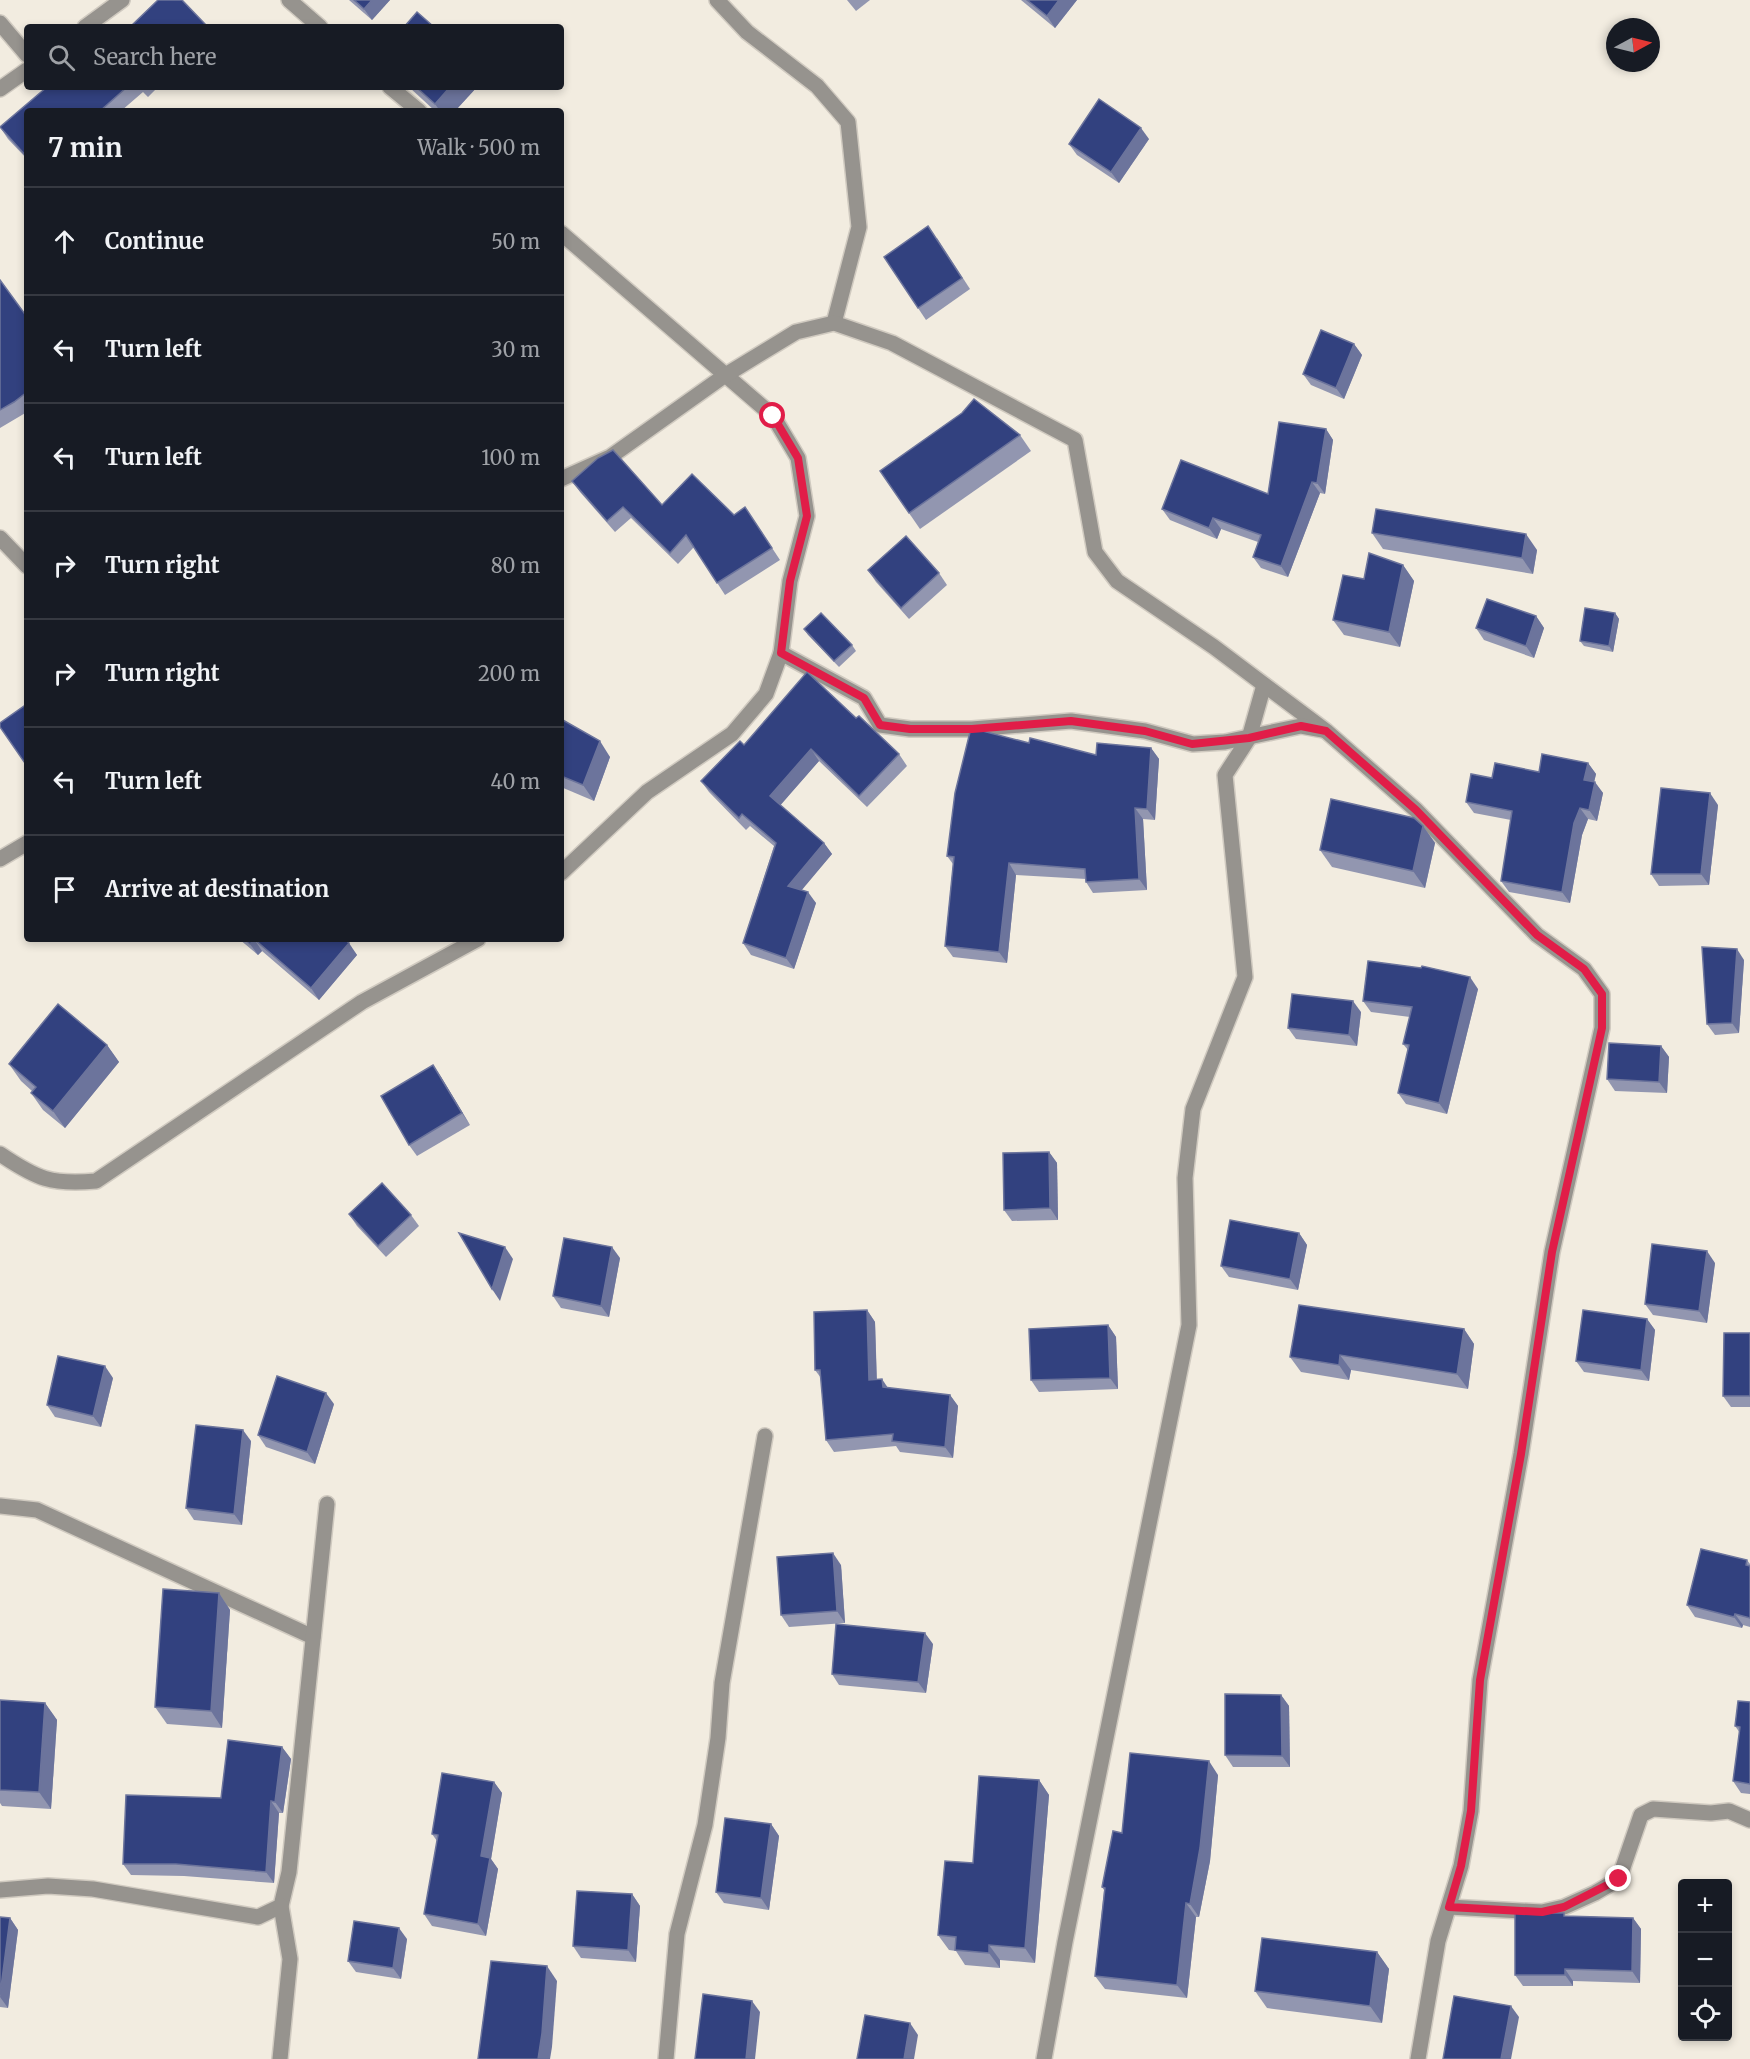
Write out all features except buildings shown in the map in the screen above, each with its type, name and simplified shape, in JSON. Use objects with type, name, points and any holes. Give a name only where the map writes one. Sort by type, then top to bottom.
[{"type":"street","points":[[89,24],[122,0]]},
{"type":"street","points":[[289,0],[317,24]]},
{"type":"street","points":[[717,0],[747,32],[817,86],[848,122],[859,227],[834,323]]},
{"type":"street","points":[[0,22],[24,51]]},
{"type":"street","points":[[0,89],[24,72]]},
{"type":"street","points":[[394,90],[415,108]]},
{"type":"street","points":[[564,236],[773,416],[798,458],[807,516],[790,581],[781,653],[766,694],[732,734],[647,792],[564,870]]},
{"type":"street","points":[[564,478],[610,457],[724,376],[796,332],[834,323],[892,343],[1075,440],[1095,552],[1117,581],[1326,731],[1416,810],[1537,935],[1584,969],[1602,994],[1602,1028],[1552,1252],[1519,1465],[1480,1680],[1471,1811],[1461,1866],[1438,1941],[1418,2059]]},
{"type":"street","points":[[0,538],[24,563]]},
{"type":"street","points":[[781,653],[864,698],[880,725],[910,729],[972,729],[1071,721],[1145,731],[1192,744],[1249,738],[1301,726],[1326,731]]},
{"type":"street","points":[[1044,2059],[1189,1325],[1185,1178],[1193,1109],[1245,977],[1225,775],[1249,738],[1264,685]]},
{"type":"street","points":[[0,859],[24,845]]},
{"type":"street","points":[[0,1154],[32,1176],[66,1184],[96,1180],[362,1002],[472,942]]},
{"type":"street","points":[[666,2059],[677,1934],[705,1825],[718,1738],[722,1683],[765,1436]]},
{"type":"street","points":[[280,2059],[290,1959],[281,1906],[289,1872],[327,1504]]},
{"type":"street","points":[[0,1506],[37,1510],[313,1637]]},
{"type":"street","points":[[1449,1907],[1542,1912],[1564,1907],[1595,1893],[1619,1879],[1641,1815],[1653,1809],[1711,1813],[1729,1811],[1750,1820]]},
{"type":"street","points":[[0,1890],[48,1886],[93,1889],[258,1917],[281,1906]]},
{"type":"route","points":[[773,416],[798,458],[807,516],[790,581],[781,653],[864,698],[880,725],[910,729],[972,729],[1071,721],[1145,731],[1192,744],[1225,742],[1301,726],[1326,731],[1416,810],[1537,935],[1584,969],[1602,994],[1602,1028],[1552,1252],[1521,1454],[1480,1680],[1471,1811],[1461,1866],[1449,1907],[1542,1912],[1564,1907],[1619,1879]]}]
